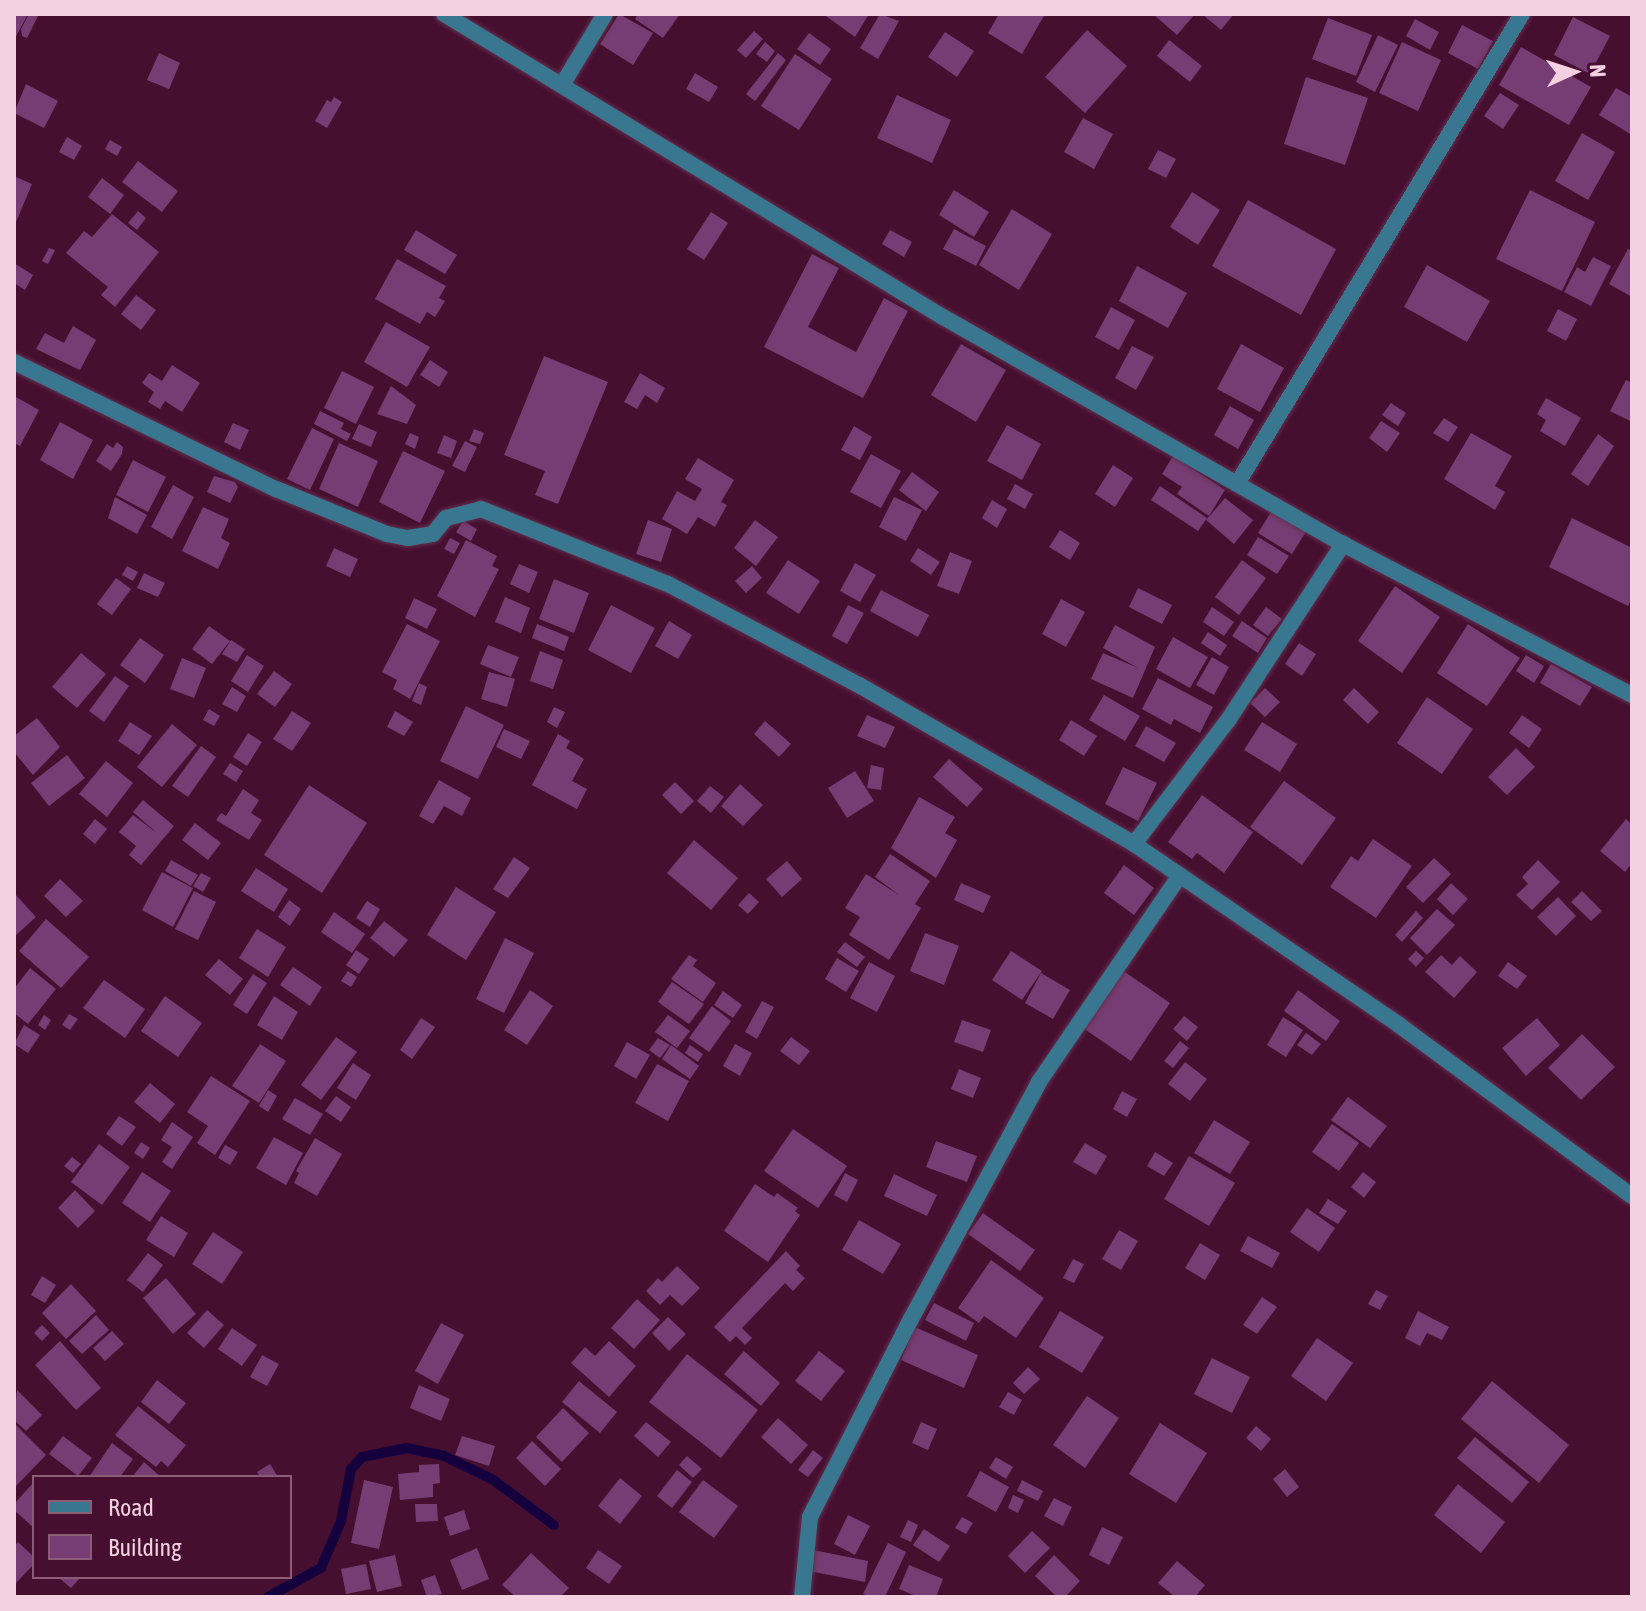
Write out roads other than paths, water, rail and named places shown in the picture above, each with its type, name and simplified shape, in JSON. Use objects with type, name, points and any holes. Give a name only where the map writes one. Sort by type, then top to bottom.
[{"type":"street","points":[[444,14],[943,317],[1343,544],[1632,695]]},
{"type":"street","points":[[562,85],[605,14]]},
{"type":"street","points":[[1237,484],[1522,14]]},
{"type":"street","points":[[14,362],[276,489],[387,534],[408,538],[433,534],[446,518],[481,509],[668,584],[859,685],[1134,844],[1399,1025],[1632,1196]]},
{"type":"street","points":[[1134,844],[1229,719],[1343,544]]},
{"type":"street","points":[[802,1597],[810,1517],[911,1319],[1039,1082],[1180,875]]},
{"type":"waterway","points":[[268,1597],[321,1568],[341,1521],[351,1469],[362,1457],[407,1448],[444,1456],[492,1479],[554,1525]]}]
